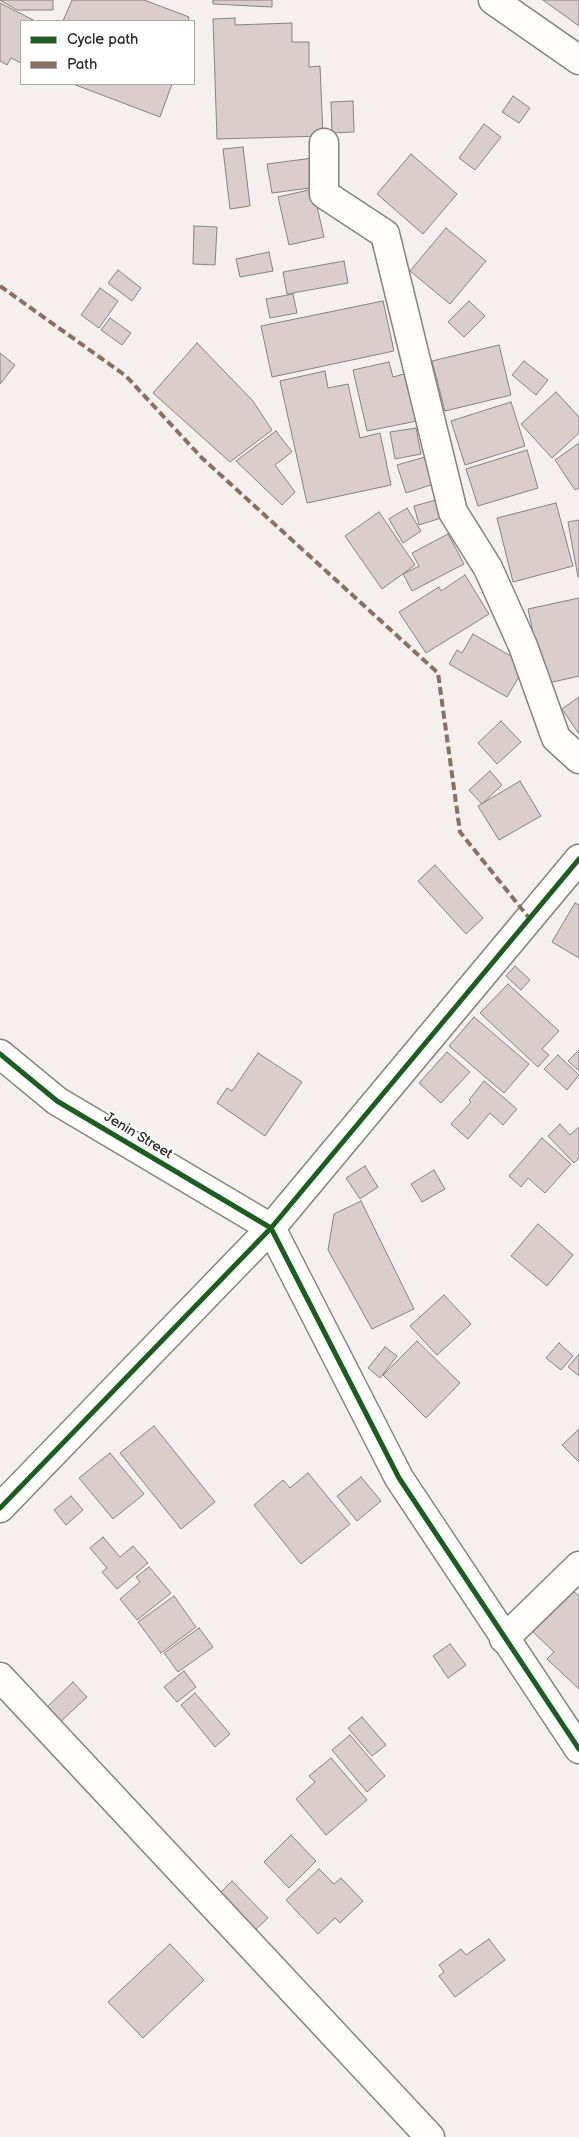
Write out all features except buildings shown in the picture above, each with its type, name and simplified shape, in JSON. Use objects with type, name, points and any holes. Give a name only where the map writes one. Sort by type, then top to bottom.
[{"type":"street","points":[[493,0],[579,60]]},
{"type":"street","points":[[324,143],[324,194],[385,234],[453,512],[492,577],[523,646],[556,738],[579,759]]},
{"type":"street","points":[[0,1508],[271,1228],[579,859]]},
{"type":"street","name":"Jenin Street","points":[[0,1054],[58,1101],[271,1228]]},
{"type":"street","points":[[271,1228],[399,1478],[504,1639],[579,1749]]},
{"type":"street","points":[[504,1639],[579,1566]]},
{"type":"street","points":[[0,1677],[430,2137]]},
{"type":"marked path","points":[[0,286],[126,376],[202,458],[438,673],[460,832],[529,918]]},
{"type":"cycle path","points":[[0,1508],[271,1228],[579,859]]},
{"type":"cycle path","points":[[0,1054],[57,1101],[271,1228],[399,1478],[579,1749]]}]
